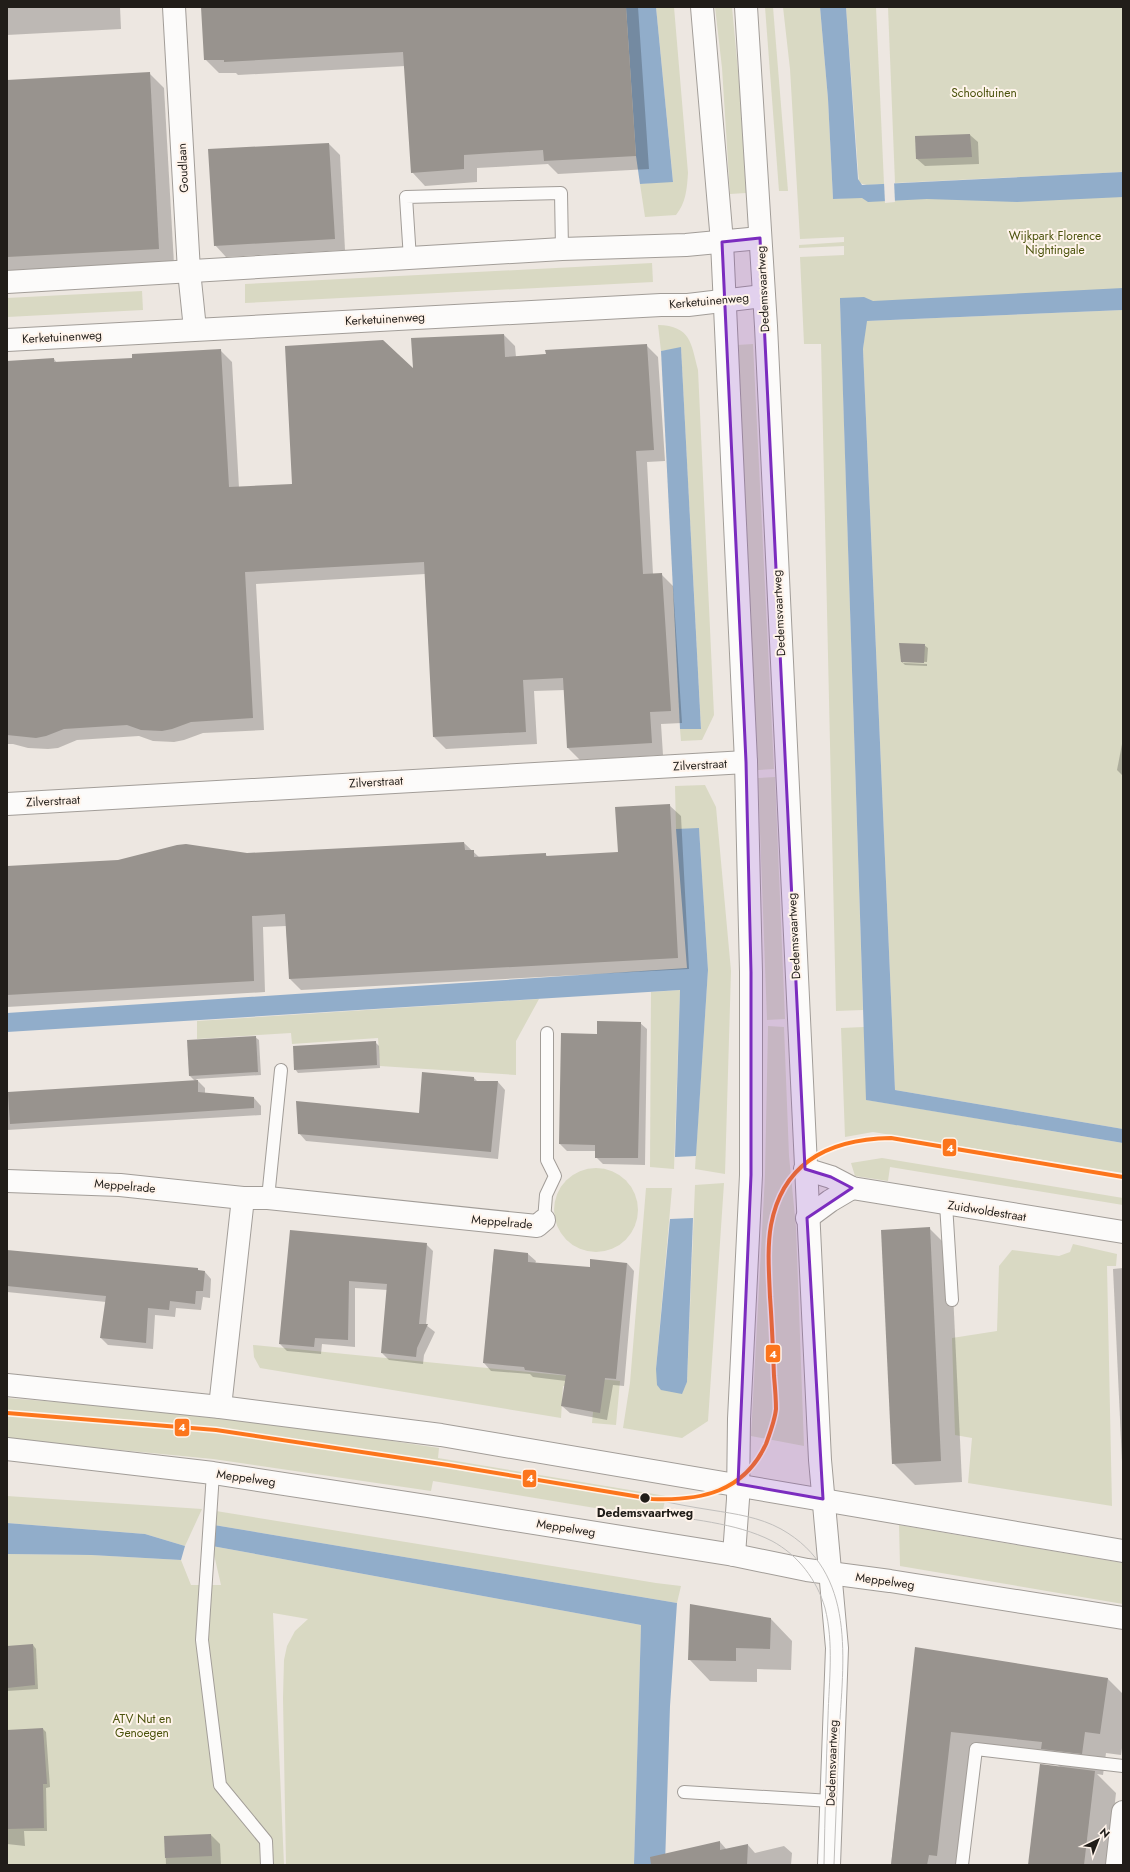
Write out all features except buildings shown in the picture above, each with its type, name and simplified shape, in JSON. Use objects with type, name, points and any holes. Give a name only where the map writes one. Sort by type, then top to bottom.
[{"type":"main road","name":"Goudlaan","points":[[174,7],[190,271],[195,329]]},
{"type":"main road","points":[[702,7],[722,242],[746,762],[751,972],[751,1175],[734,1555]]},
{"type":"main road","name":"Dedemsvaartweg","points":[[746,7],[763,296],[807,1218],[823,1499],[836,1648],[829,1865]]},
{"type":"main road","points":[[7,282],[562,249],[722,242],[760,238]]},
{"type":"main road","name":"Kerketuinenweg","points":[[7,340],[661,304],[688,305],[763,296]]},
{"type":"main road","name":"Zilverstraat","points":[[7,804],[746,762]]},
{"type":"main road","name":"Zuidwoldestraat","points":[[805,1169],[831,1177],[852,1188],[1123,1232]]},
{"type":"main road","name":"Meppelrade","points":[[7,1181],[120,1185],[243,1198],[268,1198],[538,1226],[544,1220]]},
{"type":"main road","points":[[807,1218],[830,1201],[852,1188]]},
{"type":"main road","points":[[220,1407],[243,1198]]},
{"type":"main road","points":[[7,1385],[220,1407],[442,1436],[738,1484],[1123,1551]]},
{"type":"main road","name":"Meppelweg","points":[[7,1449],[213,1474],[734,1555],[829,1574],[1123,1618]]},
{"type":"main road","points":[[1117,1865],[1123,1812]]},
{"type":"lane","points":[[410,259],[406,197],[561,193],[562,249]]},
{"type":"lane","name":"Meppelrade","points":[[544,1220],[546,1195],[555,1176],[547,1160],[547,1033]]},
{"type":"lane","points":[[268,1198],[281,1070]]},
{"type":"lane","points":[[946,1204],[952,1300]]},
{"type":"lane","points":[[213,1474],[202,1640],[220,1785],[266,1841],[267,1865]]},
{"type":"lane","points":[[962,1865],[976,1749],[1123,1766]]},
{"type":"lane","points":[[684,1792],[831,1801]]},
{"type":"highlighted area","points":[[760,238],[805,1169],[831,1177],[852,1188],[807,1218],[823,1499],[738,1484],[751,1175],[751,972],[746,762],[722,242]]},
{"type":"green space","points":[[656,7],[674,7],[688,173],[684,200],[676,215],[645,217],[640,184],[673,181]]},
{"type":"green space","points":[[715,7],[732,7],[740,92],[746,193],[730,194],[722,68]]},
{"type":"green space","points":[[765,7],[773,7],[788,191],[779,191]]},
{"type":"green space","name":"Wijkpark Florence Nightingale","points":[[783,7],[820,7],[828,99],[833,199],[1123,178],[1123,301],[843,312],[843,298],[840,298],[863,1010],[836,1011],[821,344],[804,344],[800,257],[844,255],[844,246],[799,248],[799,245],[844,242],[844,237],[800,239],[790,69]]},
{"type":"green space","points":[[846,7],[876,7],[884,184],[867,185],[859,183]]},
{"type":"green space","name":"Schooltuinen","points":[[888,7],[1123,7],[1123,172],[895,183]]},
{"type":"green space","points":[[652,263],[653,282],[245,303],[245,284]]},
{"type":"green space","points":[[142,291],[143,310],[7,317],[7,298]]},
{"type":"green space","points":[[1123,310],[1123,1129],[895,1090],[863,349],[866,321]]},
{"type":"green space","points":[[658,325],[669,326],[677,329],[688,338],[698,370],[714,715],[702,740],[681,741],[680,729],[701,728],[681,348],[661,351]]},
{"type":"green space","points":[[753,344],[774,769],[758,770],[737,345]]},
{"type":"green space","points":[[775,777],[785,1019],[767,1020],[758,778]]},
{"type":"green space","points":[[705,785],[716,807],[731,971],[725,1174],[695,1169],[708,970],[699,829],[676,829],[675,786]]},
{"type":"green space","points":[[680,990],[674,1169],[650,1167],[651,992]]},
{"type":"green space","points":[[539,999],[516,1041],[516,1075],[380,1066],[378,1038],[292,1044],[291,1033],[197,1039],[197,1021]]},
{"type":"green space","points":[[768,1026],[784,1027],[789,1156],[796,1227],[804,1446],[751,1436],[765,1175]]},
{"type":"green space","points":[[864,1027],[867,1100],[1123,1143],[1123,1173],[873,1132],[845,1137],[841,1028]]},
{"type":"green space","points":[[882,1158],[1123,1198],[1123,1205],[890,1167],[888,1181],[855,1176],[851,1163]]},
{"type":"green space","points":[[596,1168],[612,1171],[626,1180],[635,1194],[638,1210],[635,1226],[626,1240],[612,1249],[596,1252],[580,1249],[566,1240],[557,1226],[554,1210],[557,1194],[566,1180],[580,1171]]},
{"type":"green space","points":[[724,1183],[708,1421],[682,1438],[623,1428],[630,1383],[646,1188],[672,1188],[656,1369],[681,1394],[687,1382],[695,1185]]},
{"type":"green space","points":[[1073,1244],[1117,1254],[1116,1266],[1107,1266],[1112,1506],[968,1483],[972,1438],[955,1435],[952,1338],[997,1331],[999,1266],[1012,1250],[1059,1256],[1070,1252]]},
{"type":"green space","points":[[253,1345],[620,1381],[616,1425],[592,1423],[595,1391],[563,1386],[561,1418],[260,1368],[254,1357]]},
{"type":"green space","points":[[7,1398],[219,1415],[439,1448],[438,1458],[666,1496],[661,1519],[433,1481],[431,1491],[213,1459],[7,1439]]},
{"type":"green space","points":[[7,1496],[202,1509],[185,1546],[145,1534],[7,1523]]},
{"type":"green space","points":[[216,1511],[681,1586],[677,1603],[214,1525]]},
{"type":"green space","points":[[899,1525],[1123,1563],[1123,1604],[900,1566]]},
{"type":"green space","name":"ATV Nut en Genoegen","points":[[212,1546],[641,1625],[634,1865],[286,1865],[283,1698],[284,1660],[287,1646],[295,1631],[308,1619],[273,1613],[284,1865],[7,1865],[7,1554],[91,1555],[181,1560],[191,1585],[221,1585]]},
{"type":"water","points":[[626,7],[656,7],[673,182],[640,184],[636,156]]},
{"type":"water","points":[[820,7],[846,7],[858,179],[862,185],[1123,172],[1123,197],[1017,202],[927,199],[868,202],[862,198],[833,199],[828,99]]},
{"type":"water","points":[[1123,288],[1123,310],[867,321],[863,349],[895,1090],[1123,1129],[1123,1143],[866,1100],[840,298],[864,297],[873,301]]},
{"type":"water","points":[[681,347],[701,729],[680,729],[661,351]]},
{"type":"water","points":[[699,828],[708,970],[696,1156],[675,1157],[680,990],[7,1032],[7,1013],[687,968],[676,829]]},
{"type":"water","points":[[693,1218],[687,1382],[682,1394],[661,1390],[657,1385],[656,1369],[670,1219]]},
{"type":"water","points":[[7,1523],[145,1534],[185,1546],[181,1560],[91,1555],[7,1554]]},
{"type":"water","points":[[214,1525],[677,1603],[670,1706],[665,1865],[634,1865],[641,1625],[212,1546]]},
{"type":"pier","points":[[894,181],[895,202],[885,203],[884,182]]},
{"type":"tram line","points":[[652,1499],[738,1515],[773,1525],[806,1547],[823,1569],[834,1594],[840,1620],[843,1649],[834,1865]]},
{"type":"tram line","points":[[649,1512],[712,1522],[743,1530],[772,1541],[790,1553],[798,1561],[812,1578],[817,1588],[825,1608],[828,1621],[830,1648],[824,1865]]},
{"type":"transit line","name":"4","points":[[7,1413],[216,1430],[448,1465],[652,1499],[687,1498],[704,1495],[733,1483],[746,1473],[757,1460],[766,1444],[775,1418],[776,1409],[769,1270],[771,1225],[777,1203],[786,1185],[798,1170],[813,1158],[830,1149],[849,1143],[869,1139],[891,1138],[1123,1177]]},
{"type":"place","name":"Dedemsvaartweg","points":[[645,1498]]}]
